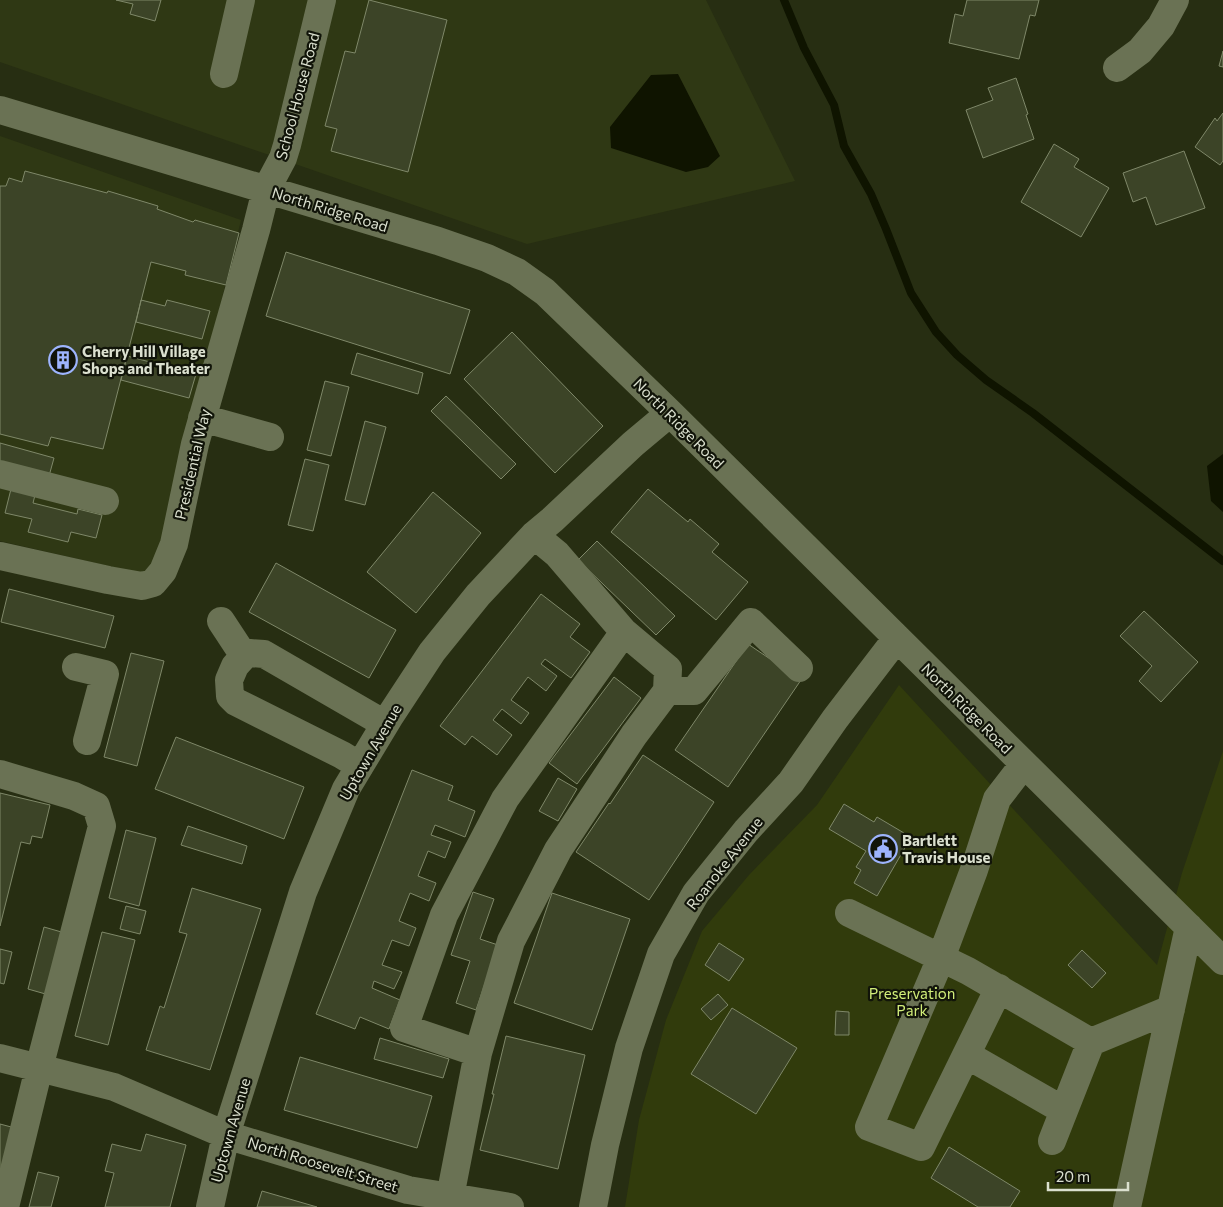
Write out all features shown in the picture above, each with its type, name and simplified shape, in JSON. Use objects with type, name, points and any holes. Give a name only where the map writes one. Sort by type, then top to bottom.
[{"type":"street","points":[[224,74],[241,0]]},
{"type":"street","name":"School House Road","points":[[266,190],[283,158],[287,145],[322,0]]},
{"type":"street","points":[[1117,68],[1140,51],[1161,26],[1175,0]]},
{"type":"street","name":"North Ridge Road","points":[[0,110],[438,241],[487,258],[517,272],[545,292],[670,413],[1223,961]]},
{"type":"street","name":"Presidential Way","points":[[0,556],[142,586],[153,583],[163,571],[174,544],[195,444],[266,190]]},
{"type":"street","name":"Uptown Avenue","points":[[210,1207],[226,1135],[303,892],[346,790],[385,724],[432,652],[478,595],[534,535],[633,444],[670,413]]},
{"type":"street","points":[[202,418],[270,437]]},
{"type":"street","points":[[0,474],[105,501]]},
{"type":"street","points":[[450,1197],[478,1053],[511,942],[554,857],[634,735],[667,692],[668,669],[624,632],[557,554],[534,535]]},
{"type":"street","points":[[221,621],[244,656]]},
{"type":"street","points":[[667,692],[694,691],[751,622],[799,668]]},
{"type":"street","points":[[478,1053],[404,1028],[444,915],[505,799],[624,632]]},
{"type":"street","name":"Roanoke Avenue","points":[[594,1207],[605,1145],[629,1048],[661,954],[696,893],[746,831],[791,782],[835,719],[897,638]]},
{"type":"street","points":[[360,766],[236,702],[230,696],[229,680],[235,666],[244,656],[250,653],[264,654],[385,724]]},
{"type":"street","points":[[76,667],[104,674],[87,741]]},
{"type":"street","points":[[999,988],[921,1147],[870,1127],[941,958],[974,870],[997,798],[1024,764]]},
{"type":"street","points":[[0,774],[74,796],[96,806],[102,826],[5,1207]]},
{"type":"street","points":[[849,913],[968,971],[1091,1042]]},
{"type":"street","points":[[1127,1207],[1189,928]]},
{"type":"street","points":[[1052,1142],[1091,1042],[1171,1009]]},
{"type":"street","points":[[966,1055],[1063,1110]]},
{"type":"street","name":"North Roosevelt Street","points":[[0,1058],[114,1087],[226,1135],[408,1190],[510,1207]]},
{"type":"shaded area","points":[[0,0],[706,0],[795,181],[527,244],[0,62]]},
{"type":"shaded area","points":[[678,74],[720,156],[708,167],[686,172],[611,148],[610,127],[651,75]]},
{"type":"shaded area","points":[[0,136],[241,220],[160,553],[153,568],[139,573],[0,541]]},
{"type":"shaded area","points":[[1223,454],[1223,512],[1211,501],[1207,466]]},
{"type":"green space","name":"Preservation Park","points":[[899,685],[1157,965],[1182,873],[1223,751],[1223,1207],[625,1207],[639,1120],[666,1020],[702,931],[749,875],[817,805]]},
{"type":"building","points":[[116,0],[161,0],[155,21],[130,14],[133,4]]},
{"type":"building","points":[[369,0],[447,20],[408,172],[331,151],[337,129],[325,126],[345,51],[355,53]]},
{"type":"building","points":[[967,0],[1039,0],[1035,16],[1030,15],[1019,59],[949,43],[955,14],[963,16]]},
{"type":"building","points":[[1223,51],[1223,67],[1219,66]]},
{"type":"building","points":[[1016,78],[1034,139],[983,158],[966,110],[993,100],[988,88]]},
{"type":"building","points":[[1223,113],[1223,161],[1220,165],[1195,147],[1215,118],[1217,121]]},
{"type":"building","points":[[1054,144],[1079,159],[1074,167],[1109,188],[1081,237],[1021,202]]},
{"type":"building","points":[[1184,151],[1205,208],[1156,225],[1146,197],[1133,202],[1123,173]]},
{"type":"building","name":"Cherry Hill Village Shops and Theater","points":[[25,171],[107,193],[108,191],[158,206],[157,209],[193,222],[195,220],[239,233],[226,285],[185,275],[186,271],[151,262],[103,449],[51,437],[48,446],[0,434],[0,186],[6,186],[9,178],[22,182]]},
{"type":"building","points":[[286,252],[470,310],[450,374],[266,316]]},
{"type":"building","points":[[141,300],[165,306],[167,300],[210,311],[202,339],[136,322]]},
{"type":"building","points":[[512,332],[603,426],[555,473],[464,379]]},
{"type":"building","points":[[357,353],[423,373],[418,394],[351,374]]},
{"type":"building","points":[[127,356],[196,374],[189,398],[121,380]]},
{"type":"building","points":[[325,381],[349,387],[331,456],[307,450]]},
{"type":"building","points":[[446,396],[516,464],[501,479],[431,411]]},
{"type":"building","points":[[365,421],[386,427],[365,505],[345,500]]},
{"type":"building","points":[[0,443],[54,458],[49,476],[0,463]]},
{"type":"building","points":[[305,459],[329,465],[313,531],[288,525]]},
{"type":"building","points":[[11,489],[35,495],[33,503],[77,514],[78,509],[102,515],[96,538],[71,532],[68,542],[28,532],[32,519],[5,513]]},
{"type":"building","points":[[648,489],[688,522],[690,519],[719,544],[712,552],[748,582],[716,620],[611,532]]},
{"type":"building","points":[[433,492],[481,533],[416,613],[367,572]]},
{"type":"building","points":[[597,541],[675,616],[656,635],[578,560]]},
{"type":"building","points":[[276,563],[396,630],[369,678],[249,612]]},
{"type":"building","points":[[9,589],[114,616],[105,648],[1,622]]},
{"type":"building","points":[[541,594],[580,624],[570,637],[590,652],[571,678],[545,659],[541,664],[557,676],[546,691],[528,677],[511,700],[529,713],[521,724],[502,709],[493,720],[512,735],[497,755],[472,736],[465,745],[440,726]]},
{"type":"building","points":[[1144,611],[1198,662],[1161,702],[1139,681],[1152,666],[1120,636]]},
{"type":"building","points":[[748,644],[801,680],[728,787],[675,750]]},
{"type":"building","points":[[131,653],[164,661],[137,766],[104,757]]},
{"type":"building","points":[[614,677],[641,698],[577,784],[549,763]]},
{"type":"building","points":[[176,737],[304,787],[284,839],[155,789]]},
{"type":"building","points":[[643,755],[714,802],[649,900],[576,852]]},
{"type":"building","points":[[412,770],[453,786],[448,800],[475,811],[465,837],[435,825],[431,835],[451,842],[445,858],[428,851],[418,876],[436,883],[429,901],[410,893],[399,921],[416,928],[409,946],[392,940],[382,965],[402,972],[394,989],[374,981],[372,988],[400,1000],[389,1029],[360,1017],[355,1029],[316,1014]]},
{"type":"building","points":[[558,778],[577,789],[558,821],[539,811]]},
{"type":"building","points":[[0,793],[50,805],[42,838],[32,836],[30,844],[21,842],[0,926]]},
{"type":"building","name":"Bartlett Travis House","points":[[844,804],[874,822],[877,817],[904,833],[906,846],[877,896],[854,883],[861,870],[856,867],[866,851],[829,829]]},
{"type":"building","points":[[188,826],[247,846],[242,864],[181,845]]},
{"type":"building","points":[[126,830],[156,838],[139,906],[109,898]]},
{"type":"building","points":[[192,888],[261,909],[210,1070],[146,1050],[160,1006],[164,1008],[187,934],[179,932]]},
{"type":"building","points":[[473,892],[494,899],[480,939],[498,945],[476,1010],[456,1003],[470,961],[451,955]]},
{"type":"building","points":[[552,893],[630,919],[592,1030],[514,1003]]},
{"type":"building","points":[[126,906],[146,911],[140,934],[120,929]]},
{"type":"building","points":[[44,927],[65,933],[49,995],[28,989]]},
{"type":"building","points":[[102,932],[135,940],[108,1045],[75,1036]]},
{"type":"building","points":[[719,943],[744,959],[729,981],[705,965]]},
{"type":"building","points":[[0,949],[12,952],[4,984],[0,983]]},
{"type":"building","points":[[1082,950],[1106,973],[1092,988],[1068,965]]},
{"type":"building","points":[[718,994],[728,1005],[711,1020],[701,1009]]},
{"type":"building","points":[[732,1008],[797,1048],[756,1114],[691,1074]]},
{"type":"building","points":[[836,1011],[849,1012],[849,1035],[835,1035]]},
{"type":"building","points":[[506,1036],[585,1055],[558,1169],[480,1150]]},
{"type":"building","points":[[380,1038],[449,1059],[443,1078],[374,1059]]},
{"type":"building","points":[[300,1057],[432,1096],[417,1148],[284,1110]]},
{"type":"building","points":[[0,1124],[15,1128],[0,1188]]},
{"type":"building","points":[[146,1134],[186,1145],[170,1207],[105,1207],[114,1173],[105,1171],[112,1144],[141,1151]]},
{"type":"building","points":[[949,1147],[1020,1191],[1010,1207],[978,1207],[931,1178]]},
{"type":"building","points":[[38,1172],[59,1177],[51,1207],[29,1207]]},
{"type":"building","points":[[262,1191],[317,1207],[257,1207]]},
{"type":"waterway","points":[[784,0],[804,48],[834,105],[844,146],[871,194],[911,293],[936,332],[957,355],[986,380],[1033,413],[1223,561]]},
{"type":"place","name":"Cherry Hill Village Shops and Theater","points":[[63,360]]},
{"type":"place","name":"Bartlett Travis House","points":[[883,849]]}]
